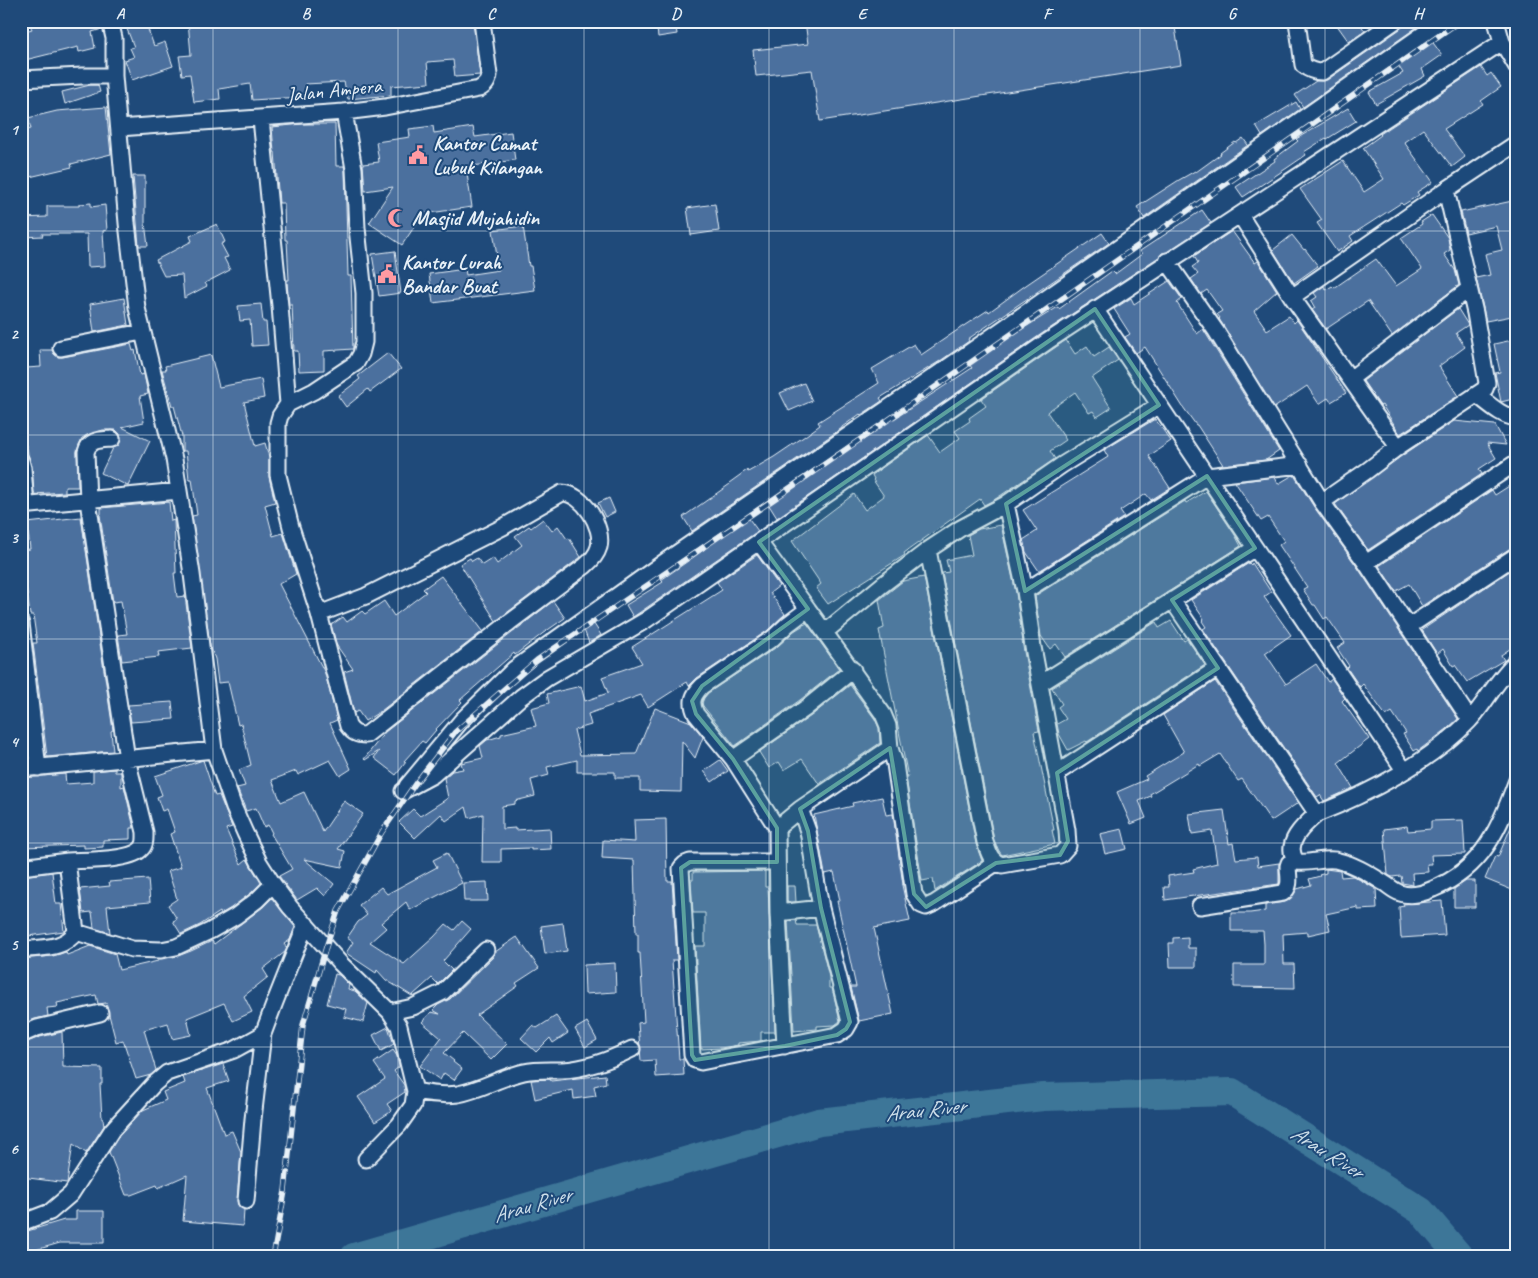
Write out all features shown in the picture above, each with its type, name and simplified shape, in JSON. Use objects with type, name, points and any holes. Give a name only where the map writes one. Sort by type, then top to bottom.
[{"type":"street","points":[[110,21],[114,38],[114,76],[127,223],[137,308],[174,459],[201,642],[214,750],[234,808],[245,833],[259,862],[273,884],[290,907],[340,963],[390,1012],[399,1026],[415,1091],[413,1106],[399,1125],[366,1159]]},
{"type":"street","name":"Jalan Ampera","points":[[119,128],[344,112],[385,107],[464,92],[484,86],[488,82],[489,74],[482,21]]},
{"type":"street","points":[[1297,21],[1303,65],[1312,70],[1322,72],[1395,21]]},
{"type":"street","points":[[1442,21],[971,351],[674,555],[514,669],[462,720],[404,791],[433,776],[521,697],[540,683],[646,620],[1095,309],[1502,42]]},
{"type":"street","points":[[1496,21],[1502,42],[1517,67]]},
{"type":"street","points":[[21,79],[114,76]]},
{"type":"street","points":[[318,614],[366,596],[503,527],[562,494],[568,493],[578,498],[584,504],[594,520],[600,538],[599,548],[592,560],[585,566],[366,735],[352,732],[348,726],[278,475],[278,423],[288,404],[314,391],[356,363],[362,354],[364,342],[364,293],[357,228],[354,169],[344,112]]},
{"type":"street","points":[[260,119],[280,306],[288,404]]},
{"type":"street","points":[[1292,297],[1517,143]]},
{"type":"street","points":[[1322,502],[1398,447],[1486,389],[1487,383],[1469,289],[1446,190]]},
{"type":"street","points":[[1240,215],[1292,297],[1398,447]]},
{"type":"street","points":[[1167,261],[1216,331],[1322,502],[1366,563],[1470,720]]},
{"type":"street","points":[[1350,379],[1469,289]]},
{"type":"street","points":[[1095,309],[1404,770]]},
{"type":"street","points":[[61,348],[142,332]]},
{"type":"street","points":[[1477,396],[1507,416],[1517,418]]},
{"type":"street","points":[[825,632],[928,550],[961,528],[1006,504],[1062,465],[1159,404]]},
{"type":"street","points":[[21,867],[68,861],[113,859],[137,852],[142,849],[146,841],[128,759],[88,500],[87,447],[96,440],[112,439]]},
{"type":"street","points":[[21,461],[23,468],[24,506],[179,491]]},
{"type":"street","points":[[1366,563],[1517,462]]},
{"type":"street","points":[[1025,591],[1207,476],[1300,466]]},
{"type":"street","points":[[928,550],[985,842],[990,857],[996,863],[1002,865],[1060,855],[1067,849],[1068,841],[1057,773],[1048,735],[1025,591],[1006,504]]},
{"type":"street","points":[[759,542],[883,714],[888,726],[890,748],[896,772],[914,894],[921,905],[926,907],[935,903],[996,863]]},
{"type":"street","points":[[1040,684],[1255,548]]},
{"type":"street","points":[[1408,627],[1517,555]]},
{"type":"street","points":[[1172,600],[1317,814]]},
{"type":"street","points":[[785,1046],[778,913],[777,828],[733,759],[696,714],[692,708],[692,701],[695,693],[702,686],[773,638],[808,609]]},
{"type":"street","points":[[21,623],[38,768]]},
{"type":"street","points":[[1517,661],[1470,720],[1428,756],[1377,786],[1317,814],[1299,831],[1295,838],[1292,844],[1294,859],[1302,863],[1334,860],[1361,868],[1400,894],[1424,893],[1443,885],[1480,857],[1506,809],[1517,780]]},
{"type":"street","points":[[1057,773],[1218,668]]},
{"type":"street","points":[[733,759],[806,708],[853,670]]},
{"type":"street","points":[[777,828],[800,809],[890,748]]},
{"type":"street","points":[[21,769],[214,750]]},
{"type":"street","points":[[777,862],[690,862],[684,864],[681,868],[692,1055],[701,1062],[837,1035],[846,1029],[850,1022],[821,908],[808,831],[800,809]]},
{"type":"street","points":[[1200,906],[1286,891],[1288,886],[1288,866],[1294,859]]},
{"type":"street","points":[[21,950],[60,945],[70,940],[76,932],[68,861]]},
{"type":"street","points":[[76,932],[132,949],[161,950],[176,947],[236,916],[258,900],[273,884]]},
{"type":"street","points":[[778,913],[821,908]]},
{"type":"street","points":[[246,1201],[263,1034],[306,924]]},
{"type":"street","points":[[390,1012],[413,1007],[443,992],[486,950]]},
{"type":"street","points":[[21,1034],[100,1012]]},
{"type":"street","points":[[21,1223],[50,1212],[71,1194],[112,1130],[154,1084],[167,1073],[234,1050],[263,1034]]},
{"type":"street","points":[[415,1091],[434,1094],[457,1094],[524,1072],[590,1066],[632,1049]]},
{"type":"highlighted area","points":[[1095,309],[1159,405],[1006,504],[1025,591],[1207,476],[1255,548],[1172,600],[1218,668],[1057,773],[1068,841],[1060,855],[996,863],[926,907],[914,894],[890,748],[800,809],[808,831],[821,908],[850,1022],[846,1029],[837,1035],[785,1046],[695,1060],[692,1055],[681,868],[690,862],[777,862],[777,828],[733,759],[696,714],[692,701],[702,686],[808,609],[759,542]]},
{"type":"building","points":[[28,21],[101,21],[102,29],[92,32],[95,48],[79,52],[78,47],[21,61],[21,32],[32,29]]},
{"type":"building","points":[[145,21],[154,46],[165,42],[173,66],[132,80],[125,60],[134,57],[130,48],[134,47],[125,24]]},
{"type":"building","points":[[188,21],[473,21],[480,75],[455,77],[453,60],[427,62],[429,83],[391,86],[391,95],[348,99],[344,82],[305,84],[306,98],[252,100],[250,84],[219,89],[220,99],[194,102],[190,74],[182,75],[179,56],[191,55]]},
{"type":"building","points":[[656,21],[675,21],[677,34],[658,37]]},
{"type":"building","points":[[805,21],[1174,21],[1181,65],[820,121],[812,70],[756,76],[753,50],[808,44]]},
{"type":"building","points":[[1334,21],[1358,21],[1365,31],[1349,42]]},
{"type":"building","points":[[1409,21],[1418,21],[1420,25],[1303,107],[1295,95],[1316,81],[1327,80]]},
{"type":"building","points":[[1431,40],[1442,55],[1422,69],[1425,76],[1376,104],[1369,92],[1403,73],[1397,64]]},
{"type":"building","points":[[1481,67],[1487,76],[1491,73],[1501,87],[1481,101],[1483,104],[1444,129],[1465,157],[1452,167],[1423,129],[1404,142],[1433,182],[1417,192],[1419,195],[1403,205],[1401,203],[1350,236],[1353,241],[1337,252],[1317,223],[1322,220],[1300,189],[1343,161],[1364,192],[1384,179],[1363,148],[1380,134]]},
{"type":"building","points":[[90,85],[98,85],[100,92],[65,104],[62,92]]},
{"type":"building","points":[[1296,102],[1300,109],[1262,136],[1256,126]]},
{"type":"building","points":[[106,107],[111,154],[71,164],[72,167],[21,179],[21,131],[31,129],[28,118],[57,111]]},
{"type":"building","points":[[1348,108],[1356,121],[1304,152],[1306,155],[1243,197],[1236,187],[1275,161],[1274,159],[1298,141],[1296,139]]},
{"type":"building","points":[[303,124],[335,124],[336,166],[344,166],[345,170],[348,276],[351,276],[353,349],[324,351],[324,370],[299,371],[298,351],[294,351],[292,305],[289,305],[287,283],[287,280],[289,280],[284,203],[279,203],[272,127]]},
{"type":"building","points":[[433,126],[434,133],[473,127],[475,137],[511,132],[515,160],[466,167],[472,207],[423,214],[402,245],[369,223],[393,187],[365,191],[363,164],[379,162],[376,142],[410,137],[409,129]]},
{"type":"building","points":[[1243,138],[1248,145],[1144,218],[1137,207],[1179,180],[1196,172]]},
{"type":"building","points":[[133,176],[145,176],[145,223],[148,246],[139,246]]},
{"type":"building","points":[[1517,200],[1517,315],[1486,321],[1476,278],[1490,275],[1485,254],[1502,250],[1496,226],[1466,233],[1461,212]]},
{"type":"building","points":[[91,203],[91,207],[105,205],[107,230],[103,231],[105,266],[88,267],[87,234],[42,234],[43,236],[22,237],[21,218],[47,217],[47,206],[79,206],[79,204]]},
{"type":"building","points":[[715,204],[719,231],[691,235],[687,208]]},
{"type":"building","points":[[1202,210],[1211,223],[1167,252],[1162,253],[1159,257],[1043,333],[777,518],[767,502],[852,444],[854,446],[874,433],[872,430],[893,416],[894,419],[972,368],[969,364],[995,346],[1058,307],[1059,309],[1112,271],[1115,274],[1142,254],[1140,251]]},
{"type":"building","points":[[1432,215],[1448,238],[1450,250],[1444,254],[1455,270],[1459,285],[1392,336],[1368,301],[1326,329],[1312,310],[1315,308],[1311,301],[1317,297],[1314,293],[1324,286],[1326,290],[1332,286],[1334,288],[1376,259],[1396,286],[1422,269],[1401,238]]},
{"type":"building","points":[[217,224],[225,242],[221,244],[228,257],[224,258],[230,270],[205,283],[207,286],[184,298],[182,275],[164,276],[156,260],[192,241],[190,236]]},
{"type":"building","points":[[523,226],[535,290],[433,303],[429,274],[465,269],[466,275],[499,270],[493,230]]},
{"type":"building","points":[[1232,231],[1255,263],[1258,261],[1277,291],[1254,311],[1267,330],[1289,316],[1294,323],[1297,320],[1346,393],[1331,402],[1328,398],[1319,404],[1307,386],[1274,408],[1219,319],[1217,314],[1222,311],[1207,290],[1201,294],[1191,279],[1198,274],[1192,267],[1198,263],[1194,256]]},
{"type":"building","points":[[1102,233],[1109,243],[968,339],[969,341],[940,361],[880,398],[882,401],[860,414],[692,531],[683,517],[747,470],[748,472],[774,457],[820,425],[818,422],[879,383],[872,369],[914,344],[921,355],[988,310],[989,312]]},
{"type":"building","points":[[1292,235],[1318,266],[1294,283],[1273,250]]},
{"type":"building","name":"Kantor Lurah Bandar Buat","points":[[395,251],[401,293],[379,296],[372,254]]},
{"type":"building","points":[[1169,281],[1182,299],[1177,303],[1197,334],[1203,329],[1279,451],[1266,460],[1223,465],[1145,347],[1136,353],[1125,337],[1130,334],[1114,309],[1131,298],[1134,304]]},
{"type":"building","points":[[124,298],[128,325],[94,332],[90,304]]},
{"type":"building","points":[[261,304],[263,322],[266,322],[268,345],[252,346],[250,320],[240,321],[238,306]]},
{"type":"building","points":[[1458,309],[1468,325],[1456,333],[1465,347],[1439,366],[1458,396],[1400,434],[1382,405],[1380,406],[1363,381]]},
{"type":"building","points":[[1517,339],[1517,398],[1501,402],[1495,373],[1500,372],[1494,344]]},
{"type":"building","points":[[1066,340],[1075,354],[1087,346],[1094,357],[1109,347],[1118,360],[1092,378],[1111,408],[1097,417],[1093,411],[1089,413],[1075,392],[1047,412],[1066,440],[1050,451],[1055,459],[994,500],[984,505],[980,499],[904,553],[905,555],[828,604],[816,588],[821,584],[792,541],[854,494],[865,510],[884,496],[873,480],[872,475],[928,435],[940,452],[960,438],[955,431],[970,421],[969,418],[986,406],[981,399]]},
{"type":"building","points":[[131,344],[133,351],[135,350],[140,375],[144,374],[148,394],[140,396],[144,422],[122,427],[150,441],[128,486],[101,473],[113,448],[118,446],[121,439],[120,434],[116,430],[103,430],[82,438],[77,452],[78,487],[65,487],[65,492],[34,494],[32,466],[27,446],[25,446],[24,420],[21,420],[21,375],[26,375],[26,368],[41,367],[40,350],[52,350],[58,357],[63,357]]},
{"type":"building","points":[[388,353],[401,369],[370,392],[368,389],[346,407],[338,396],[360,379],[358,376]]},
{"type":"building","points":[[211,355],[219,387],[261,379],[264,398],[244,402],[255,446],[265,443],[269,457],[269,477],[275,502],[265,505],[273,536],[283,533],[296,574],[279,584],[325,673],[337,720],[330,723],[351,769],[340,776],[330,760],[298,775],[296,771],[272,780],[281,802],[304,792],[323,832],[344,801],[363,814],[338,849],[345,851],[342,867],[304,859],[334,884],[325,896],[317,888],[297,900],[279,876],[292,869],[271,834],[268,825],[264,827],[256,808],[246,811],[237,788],[245,786],[239,770],[251,765],[241,724],[238,725],[228,682],[218,683],[215,659],[210,646],[192,516],[197,515],[192,479],[189,479],[186,451],[182,451],[182,436],[162,370],[166,370],[165,366]]},
{"type":"building","points":[[804,383],[812,401],[789,411],[780,393]]},
{"type":"building","points":[[1155,419],[1171,441],[1149,456],[1170,488],[1151,500],[1146,494],[1120,511],[1124,517],[1039,571],[1026,552],[1023,540],[1037,531],[1023,510],[1108,457],[1104,450]]},
{"type":"building","points":[[1454,421],[1495,425],[1506,445],[1487,443],[1496,458],[1479,469],[1482,474],[1368,550],[1335,504]]},
{"type":"building","points":[[1293,475],[1358,568],[1458,719],[1418,751],[1417,749],[1414,751],[1403,734],[1406,733],[1392,712],[1386,716],[1363,684],[1360,687],[1347,668],[1349,666],[1337,648],[1345,643],[1327,617],[1324,619],[1315,605],[1313,605],[1303,589],[1307,587],[1279,545],[1284,541],[1268,517],[1261,521],[1235,482],[1275,477],[1278,484]]},
{"type":"building","points":[[1517,481],[1517,546],[1512,547],[1422,606],[1409,584],[1396,591],[1379,566],[1492,490],[1495,495]]},
{"type":"building","points":[[1206,491],[1241,546],[1065,657],[1056,644],[1050,649],[1041,636],[1035,596],[1185,501],[1186,503]]},
{"type":"building","points":[[609,498],[615,512],[605,517],[598,503]]},
{"type":"building","points":[[169,502],[171,521],[174,520],[176,573],[174,573],[177,597],[185,596],[192,648],[158,652],[159,657],[122,661],[118,635],[127,634],[121,601],[113,602],[100,515],[101,508]]},
{"type":"building","points":[[747,516],[758,531],[633,617],[626,605],[663,582],[661,580],[705,549],[703,546]]},
{"type":"building","points":[[81,517],[113,730],[111,731],[113,751],[47,757],[33,643],[37,643],[33,615],[30,615],[21,550],[30,549],[27,523]]},
{"type":"building","points":[[543,519],[552,531],[558,526],[567,539],[569,538],[581,557],[496,621],[460,564],[470,558],[472,561],[477,558],[482,565],[493,558],[497,564],[522,545],[515,536]]},
{"type":"building","points":[[1001,525],[1016,593],[1022,641],[1039,731],[1034,732],[1054,830],[1052,830],[1055,844],[1002,855],[994,840],[942,573],[949,572],[946,560],[972,555],[968,535],[979,529]]},
{"type":"building","points":[[757,555],[779,586],[770,593],[785,614],[767,631],[697,678],[689,686],[687,682],[648,707],[641,695],[588,714],[591,725],[574,730],[580,755],[636,754],[655,708],[691,722],[703,737],[695,758],[682,741],[681,792],[640,791],[640,778],[615,778],[615,772],[577,772],[577,760],[547,767],[549,775],[531,780],[535,796],[515,801],[515,804],[502,806],[502,829],[550,828],[551,849],[501,849],[501,862],[482,862],[483,814],[469,818],[466,807],[446,821],[441,814],[415,838],[399,822],[413,809],[420,816],[448,798],[444,778],[452,771],[463,769],[461,763],[483,758],[480,746],[487,740],[501,736],[501,734],[536,726],[531,708],[549,703],[547,694],[581,686],[585,701],[608,693],[602,677],[642,663],[632,647],[722,590],[717,582]]},
{"type":"building","points":[[1249,563],[1251,565],[1252,563],[1271,592],[1264,597],[1291,635],[1265,653],[1286,684],[1316,664],[1328,682],[1332,679],[1345,698],[1342,701],[1369,739],[1338,763],[1353,788],[1324,801],[1320,795],[1317,797],[1203,629],[1206,627],[1202,621],[1204,619],[1191,600]]},
{"type":"building","points":[[1517,566],[1517,644],[1501,655],[1504,660],[1467,682],[1455,665],[1453,666],[1443,649],[1437,654],[1422,630]]},
{"type":"building","points":[[441,576],[483,631],[381,711],[365,721],[358,711],[354,713],[344,672],[353,669],[337,646],[331,625],[343,617],[347,622],[362,611],[365,614],[384,601],[394,616],[426,592],[423,589]]},
{"type":"building","points":[[924,577],[976,844],[982,861],[935,891],[933,879],[922,881],[906,777],[908,777],[879,630],[884,628],[879,600],[903,581]]},
{"type":"building","points":[[553,601],[565,618],[515,655],[514,653],[460,700],[462,702],[425,743],[422,741],[404,761],[406,762],[396,775],[374,758],[379,751],[364,759],[385,732]]},
{"type":"building","points":[[1171,621],[1184,641],[1187,639],[1205,665],[1087,742],[1068,750],[1059,734],[1057,724],[1066,719],[1058,707],[1062,704],[1052,688],[1156,622],[1159,628]]},
{"type":"building","points":[[807,623],[839,669],[800,700],[735,746],[703,706],[704,698],[708,693],[778,646],[794,631]]},
{"type":"building","points":[[594,624],[601,635],[589,643],[584,630]]},
{"type":"building","points":[[1215,681],[1298,803],[1271,821],[1242,779],[1238,781],[1220,754],[1200,766],[1199,764],[1150,794],[1151,796],[1139,801],[1146,818],[1131,824],[1117,792],[1147,779],[1145,776],[1184,752],[1163,715]]},
{"type":"building","points":[[850,685],[875,719],[879,728],[880,743],[819,784],[802,759],[784,770],[779,762],[769,768],[759,752],[811,716]]},
{"type":"building","points":[[172,702],[174,719],[131,722],[128,705]]},
{"type":"building","points":[[203,760],[215,796],[219,795],[232,827],[226,829],[241,864],[247,859],[261,883],[231,908],[221,914],[220,912],[181,934],[173,921],[177,919],[168,905],[177,899],[168,871],[181,867],[170,834],[175,832],[167,809],[162,811],[157,797],[162,795],[155,776]]},
{"type":"building","points":[[720,760],[728,771],[712,782],[704,771]]},
{"type":"building","points":[[115,769],[115,772],[121,772],[121,787],[124,786],[134,828],[130,828],[130,839],[103,840],[103,847],[84,848],[84,845],[21,847],[21,778],[65,774],[66,784],[93,782],[93,771]]},
{"type":"building","points":[[882,797],[886,815],[893,814],[902,885],[910,921],[874,928],[893,1014],[859,1021],[851,987],[856,987],[837,901],[840,901],[834,872],[825,874],[814,815],[853,806],[852,803]]},
{"type":"building","points":[[1224,810],[1229,844],[1233,843],[1236,859],[1257,857],[1258,866],[1279,863],[1279,884],[1165,900],[1164,887],[1169,887],[1168,876],[1194,872],[1193,869],[1217,863],[1212,831],[1192,834],[1189,814]]},
{"type":"building","points":[[1517,813],[1517,892],[1485,879],[1495,856],[1498,857]]},
{"type":"building","points":[[666,819],[667,881],[672,881],[677,960],[672,960],[679,1059],[683,1059],[684,1075],[656,1077],[655,1060],[641,1061],[638,1023],[644,1022],[640,953],[638,953],[638,934],[636,934],[634,860],[602,858],[603,840],[635,842],[634,820]]},
{"type":"building","points":[[1463,820],[1465,854],[1431,855],[1432,864],[1427,864],[1428,872],[1412,873],[1413,885],[1402,883],[1401,876],[1392,877],[1388,875],[1384,829],[1407,826],[1408,831],[1431,829],[1431,821]]},
{"type":"building","points":[[1122,829],[1127,849],[1105,854],[1100,834]]},
{"type":"building","points":[[447,853],[462,883],[410,910],[406,902],[381,923],[386,928],[370,942],[404,964],[446,924],[454,930],[462,921],[471,929],[443,961],[452,970],[438,984],[432,978],[412,996],[386,980],[377,970],[376,973],[346,953],[353,942],[347,938],[358,922],[367,915],[359,905],[381,887],[387,894],[437,867],[433,860]]},
{"type":"building","points":[[1326,869],[1340,871],[1341,877],[1353,876],[1376,889],[1377,909],[1358,910],[1358,907],[1326,914],[1330,930],[1308,935],[1308,932],[1283,934],[1284,964],[1294,964],[1295,988],[1234,987],[1234,965],[1264,965],[1264,944],[1263,931],[1231,931],[1231,913],[1265,911],[1265,905],[1285,902],[1292,897],[1297,889],[1311,885],[1309,879],[1326,873]]},
{"type":"building","points":[[765,871],[765,887],[768,887],[775,1032],[761,1032],[761,1041],[738,1043],[738,1045],[721,1048],[701,1049],[695,946],[705,946],[705,913],[693,913],[691,880],[693,880],[693,872]]},
{"type":"building","points":[[52,872],[56,904],[61,904],[64,931],[21,937],[21,876]]},
{"type":"building","points":[[148,879],[150,902],[107,906],[110,933],[94,928],[92,912],[83,913],[80,889],[110,886],[109,882]]},
{"type":"building","points":[[1466,881],[1475,881],[1475,907],[1454,907],[1454,889]]},
{"type":"building","points":[[487,882],[488,901],[464,901],[463,883]]},
{"type":"building","points":[[787,886],[795,886],[796,902],[787,902]]},
{"type":"building","points":[[272,898],[295,927],[290,940],[284,944],[287,948],[285,952],[263,969],[268,977],[244,996],[252,1012],[233,1021],[224,1003],[187,1018],[191,1035],[172,1039],[168,1023],[144,1030],[156,1070],[151,1075],[136,1079],[123,1040],[116,1042],[106,1003],[98,1004],[96,995],[57,1003],[58,1007],[47,1008],[48,1016],[21,1025],[21,959],[53,956],[66,952],[67,955],[90,946],[115,954],[119,970],[158,961],[158,959],[178,956],[212,941],[214,944]]},
{"type":"building","points":[[1442,901],[1445,935],[1401,938],[1399,907],[1404,906],[1403,904]]},
{"type":"building","points":[[796,920],[797,925],[816,925],[829,977],[829,988],[832,988],[840,1021],[835,1025],[817,1026],[817,1029],[794,1031],[788,921]]},
{"type":"building","points":[[563,923],[567,951],[545,954],[541,926]]},
{"type":"building","points":[[517,937],[539,968],[516,983],[518,986],[477,1015],[507,1044],[491,1060],[463,1033],[444,1053],[462,1069],[454,1080],[444,1073],[440,1080],[420,1066],[441,1038],[422,1022],[431,1012],[440,1014],[433,1010],[450,999],[493,957],[495,952]]},
{"type":"building","points":[[1188,937],[1188,948],[1196,948],[1196,967],[1170,967],[1169,943],[1173,943],[1173,938]]},
{"type":"building","points":[[615,963],[616,992],[585,994],[584,965]]},
{"type":"building","points":[[335,974],[339,975],[349,985],[348,989],[355,991],[368,1003],[363,1022],[344,1017],[346,1009],[327,1004]]},
{"type":"building","points":[[556,1016],[568,1033],[553,1043],[550,1038],[536,1052],[521,1038],[533,1025],[537,1028]]},
{"type":"building","points":[[587,1022],[597,1040],[585,1047],[575,1029]]},
{"type":"building","points":[[388,1027],[394,1044],[381,1051],[373,1035]]},
{"type":"building","points":[[62,1032],[63,1067],[102,1068],[102,1084],[100,1084],[104,1126],[86,1153],[73,1144],[67,1183],[21,1177],[25,1139],[22,1139],[23,1123],[21,1123],[21,1044]]},
{"type":"building","points":[[393,1050],[397,1056],[399,1067],[394,1071],[404,1085],[405,1092],[387,1104],[392,1111],[375,1122],[358,1097],[385,1079],[374,1063]]},
{"type":"building","points":[[223,1064],[229,1081],[207,1088],[224,1134],[232,1131],[241,1152],[237,1200],[238,1205],[244,1210],[243,1226],[183,1221],[187,1175],[158,1188],[157,1185],[131,1195],[126,1195],[109,1152],[119,1136],[143,1110],[166,1100],[163,1092],[185,1083],[183,1077]]},
{"type":"building","points":[[605,1075],[606,1083],[594,1086],[596,1096],[574,1099],[573,1090],[535,1099],[531,1080],[550,1079],[551,1081]]},
{"type":"building","points":[[76,1211],[104,1211],[104,1243],[60,1243],[21,1254],[21,1233],[64,1220],[76,1220]]},
{"type":"waterway","name":"Arau River","points":[[354,1257],[819,1122],[1043,1097],[1232,1092],[1421,1211],[1460,1257]]},
{"type":"railway","points":[[273,1257],[285,1191],[303,1025],[338,911],[382,832],[415,784],[455,732],[537,660],[789,489],[1460,21]]},
{"type":"place","name":"Kantor Camat Lubuk Kilangan","points":[[418,155]]},
{"type":"place","name":"Masjid Mujahidin","points":[[397,218]]},
{"type":"place","name":"Kantor Lurah Bandar Buat","points":[[387,274]]}]
